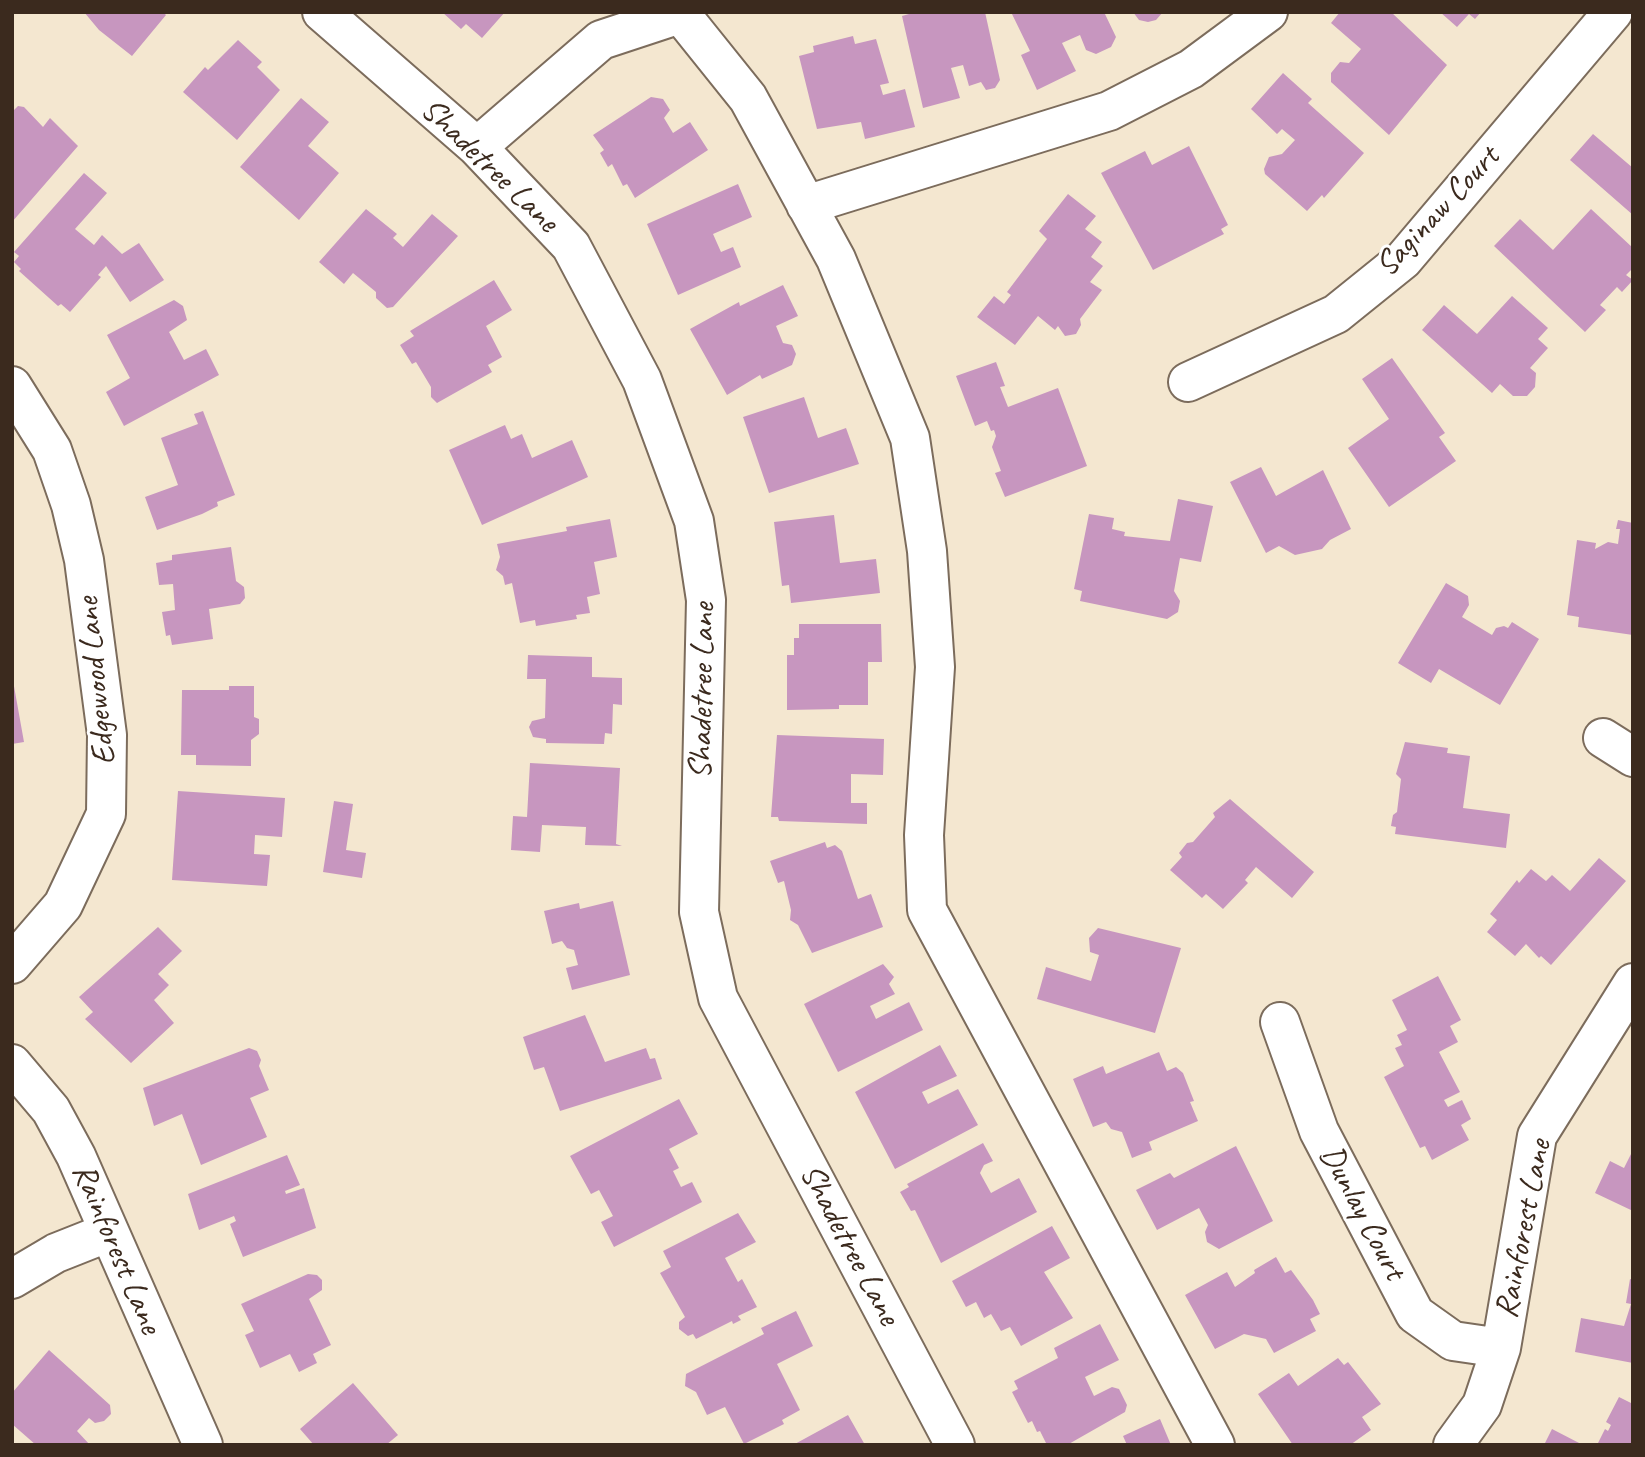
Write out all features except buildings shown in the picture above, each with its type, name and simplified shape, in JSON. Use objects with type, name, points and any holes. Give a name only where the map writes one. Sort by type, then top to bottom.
[{"type":"street","name":"Shadetree Lane","points":[[323,12],[477,148],[571,246],[642,380],[694,521],[706,600],[699,912],[718,998],[955,1445]]},
{"type":"street","points":[[806,205],[1109,111],[1191,68],[1268,12]]},
{"type":"street","name":"Saginaw Court","points":[[1188,382],[1336,314],[1403,260],[1613,12]]},
{"type":"street","points":[[477,148],[601,40],[682,13],[748,99],[836,259],[910,438],[927,551],[934,667],[924,835],[928,910],[1215,1445]]},
{"type":"street","name":"Edgewood Lane","points":[[12,387],[51,450],[71,505],[84,560],[107,736],[106,814],[62,905],[12,964]]},
{"type":"street","name":"Rainforest Lane","points":[[1453,1445],[1482,1405],[1501,1348],[1538,1136],[1633,983]]},
{"type":"street","name":"Dunlay Court","points":[[1280,1022],[1319,1130],[1415,1314],[1453,1341],[1501,1348]]},
{"type":"street","name":"Rainforest Lane","points":[[12,1064],[51,1111],[76,1156],[203,1445]]},
{"type":"street","points":[[12,1279],[56,1253],[109,1232]]}]
